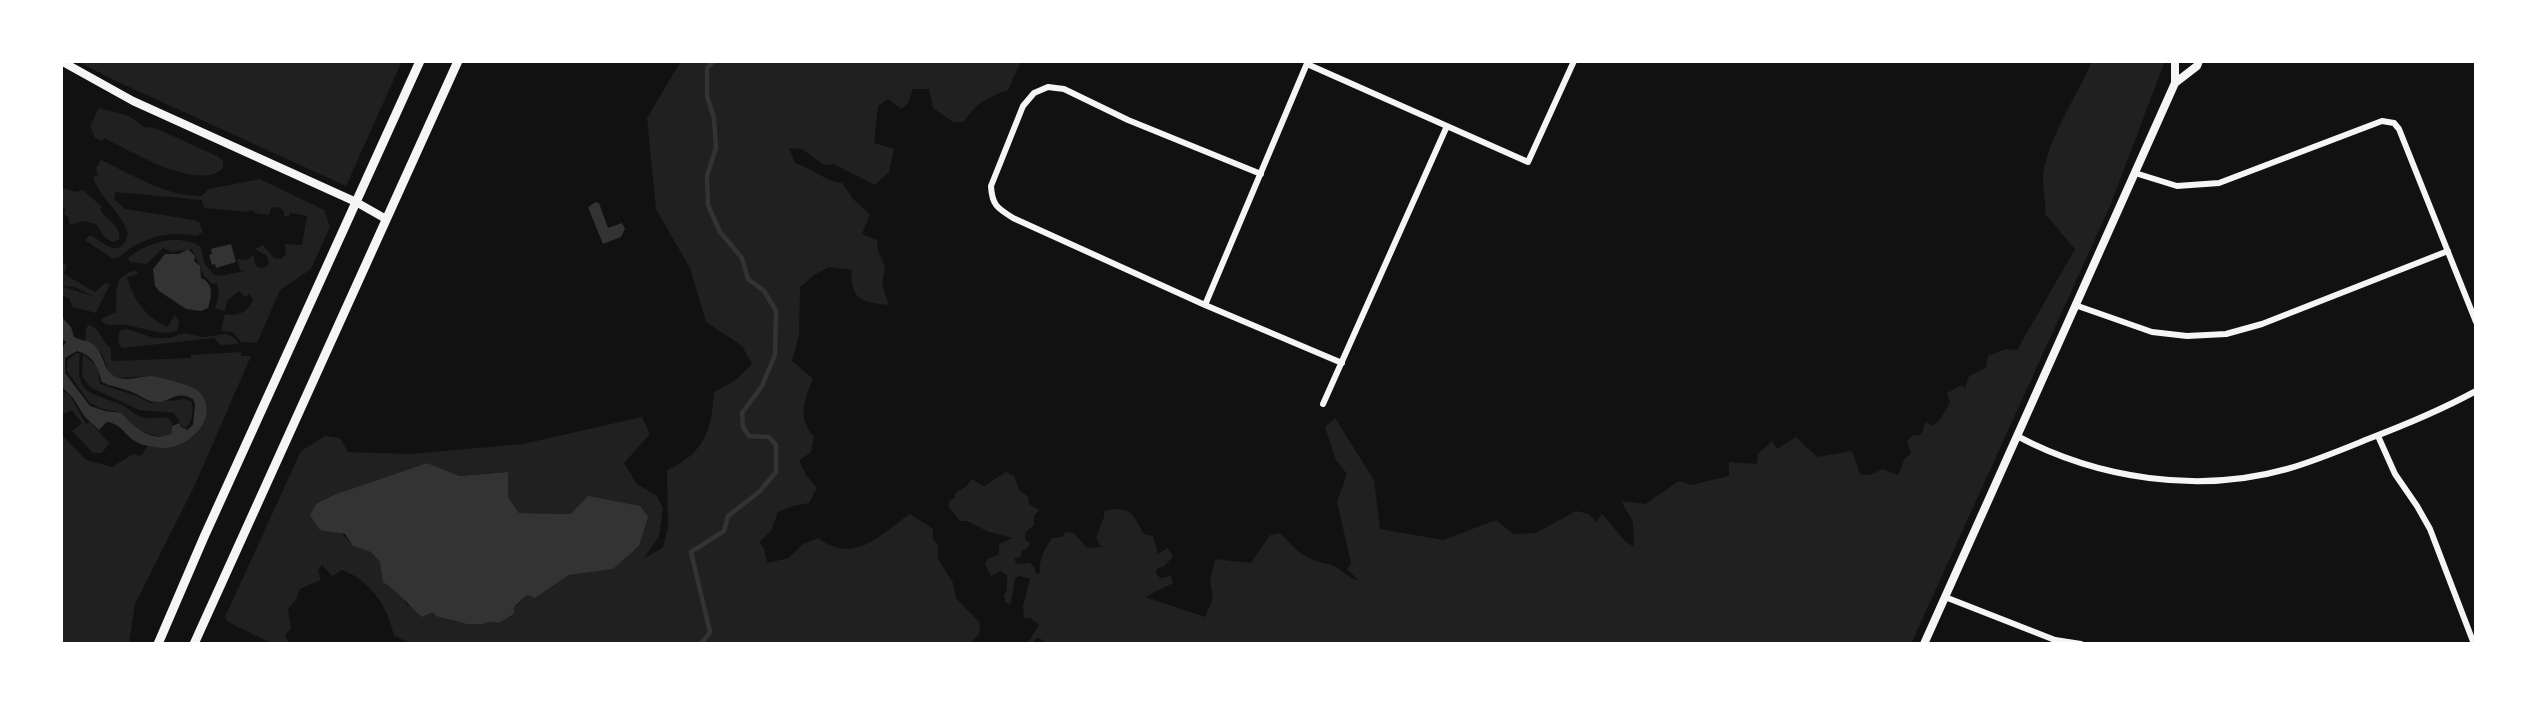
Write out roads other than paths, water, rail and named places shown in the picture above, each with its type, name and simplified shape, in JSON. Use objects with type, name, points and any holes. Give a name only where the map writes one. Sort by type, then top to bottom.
[{"type":"main road","points":[[158,644],[420,61]]},
{"type":"main road","points":[[194,644],[458,61]]},
{"type":"street","points":[[61,61],[133,101],[356,202],[386,219]]},
{"type":"street","points":[[1205,305],[1307,62],[1528,162],[1574,61]]},
{"type":"street","points":[[1924,644],[2175,83],[2175,61]]},
{"type":"street","points":[[2175,83],[2197,66],[2199,61]]},
{"type":"street","points":[[1261,174],[1128,121],[1064,89],[1048,87],[1034,93],[1023,106],[991,186],[997,209],[1013,218],[1205,305],[1342,363]]},
{"type":"street","points":[[2135,173],[2177,186],[2219,183],[2382,121],[2394,123],[2399,129],[2476,323]]},
{"type":"street","points":[[1323,404],[1447,126]]},
{"type":"street","points":[[2075,305],[2152,332],[2187,336],[2226,334],[2262,324],[2448,251]]},
{"type":"street","points":[[2017,436],[2068,459],[2111,472],[2191,480],[2229,479],[2286,469],[2378,436],[2449,406],[2476,391]]},
{"type":"street","points":[[2378,436],[2395,474],[2430,528],[2474,644]]},
{"type":"street","points":[[1945,597],[2055,640],[2081,644]]},
{"type":"waterway","points":[[701,644],[710,632],[691,552],[724,531],[728,516],[760,491],[776,472],[776,445],[769,437],[749,436],[743,427],[742,413],[762,386],[775,355],[776,311],[764,291],[748,279],[742,258],[720,232],[708,205],[707,176],[716,148],[714,118],[707,96],[707,68],[714,61]]}]
